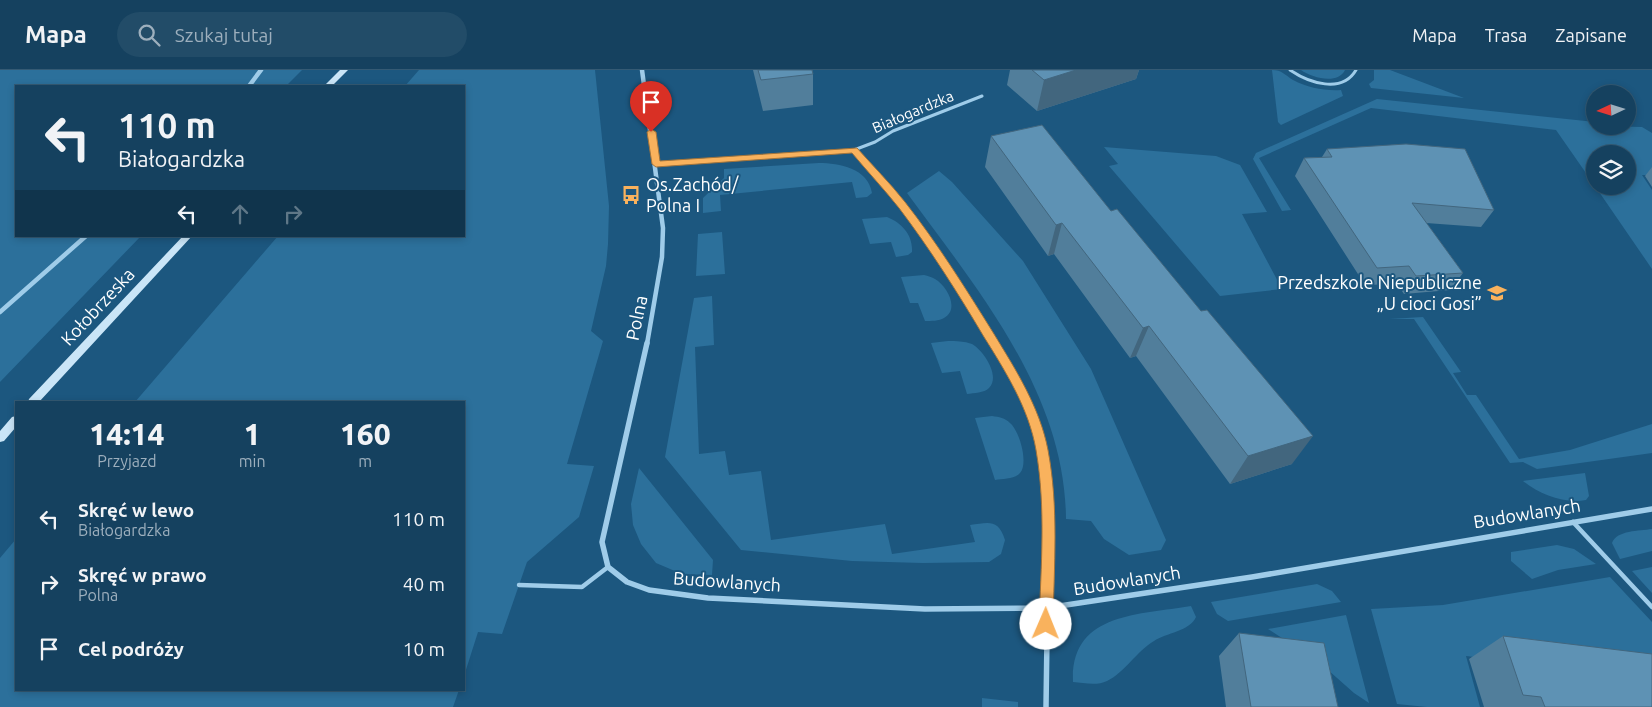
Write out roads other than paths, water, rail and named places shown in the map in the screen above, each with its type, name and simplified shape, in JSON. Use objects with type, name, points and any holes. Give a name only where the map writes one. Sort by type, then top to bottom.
[{"type":"main road","points":[[329,85],[344,70]]},
{"type":"main road","name":"Kołobrzeska","points":[[34,401],[187,237]]},
{"type":"main road","points":[[0,438],[15,421]]},
{"type":"street","points":[[250,85],[262,70]]},
{"type":"street","name":"Polna","points":[[608,567],[602,542],[604,527],[652,322],[662,257],[663,228],[642,70]]},
{"type":"street","name":"Białogardzka","points":[[901,204],[958,285],[1016,380],[1034,422],[1042,449],[1049,498],[1046,707]]},
{"type":"street","points":[[0,312],[85,237]]},
{"type":"street","name":"Budowlanych","points":[[608,567],[626,582],[649,590],[708,598],[925,609],[1046,608],[1252,577],[1652,509]]},
{"type":"lane","points":[[1290,70],[1310,82],[1335,84],[1345,82],[1352,77],[1356,70]]},
{"type":"lane","name":"Białogardzka","points":[[656,164],[854,150],[875,142],[893,131],[982,96]]},
{"type":"lane","name":"Białogardzka","points":[[854,150],[901,204]]},
{"type":"lane","points":[[1573,522],[1652,607]]},
{"type":"lane","points":[[519,585],[582,587],[608,567]]},
{"type":"place","name":"Os.Zachód/ Polna I","points":[[631,195]]},
{"type":"place","name":"Przedszkole Niepubliczne „U cioci Gosi”","points":[[1497,293]]}]
